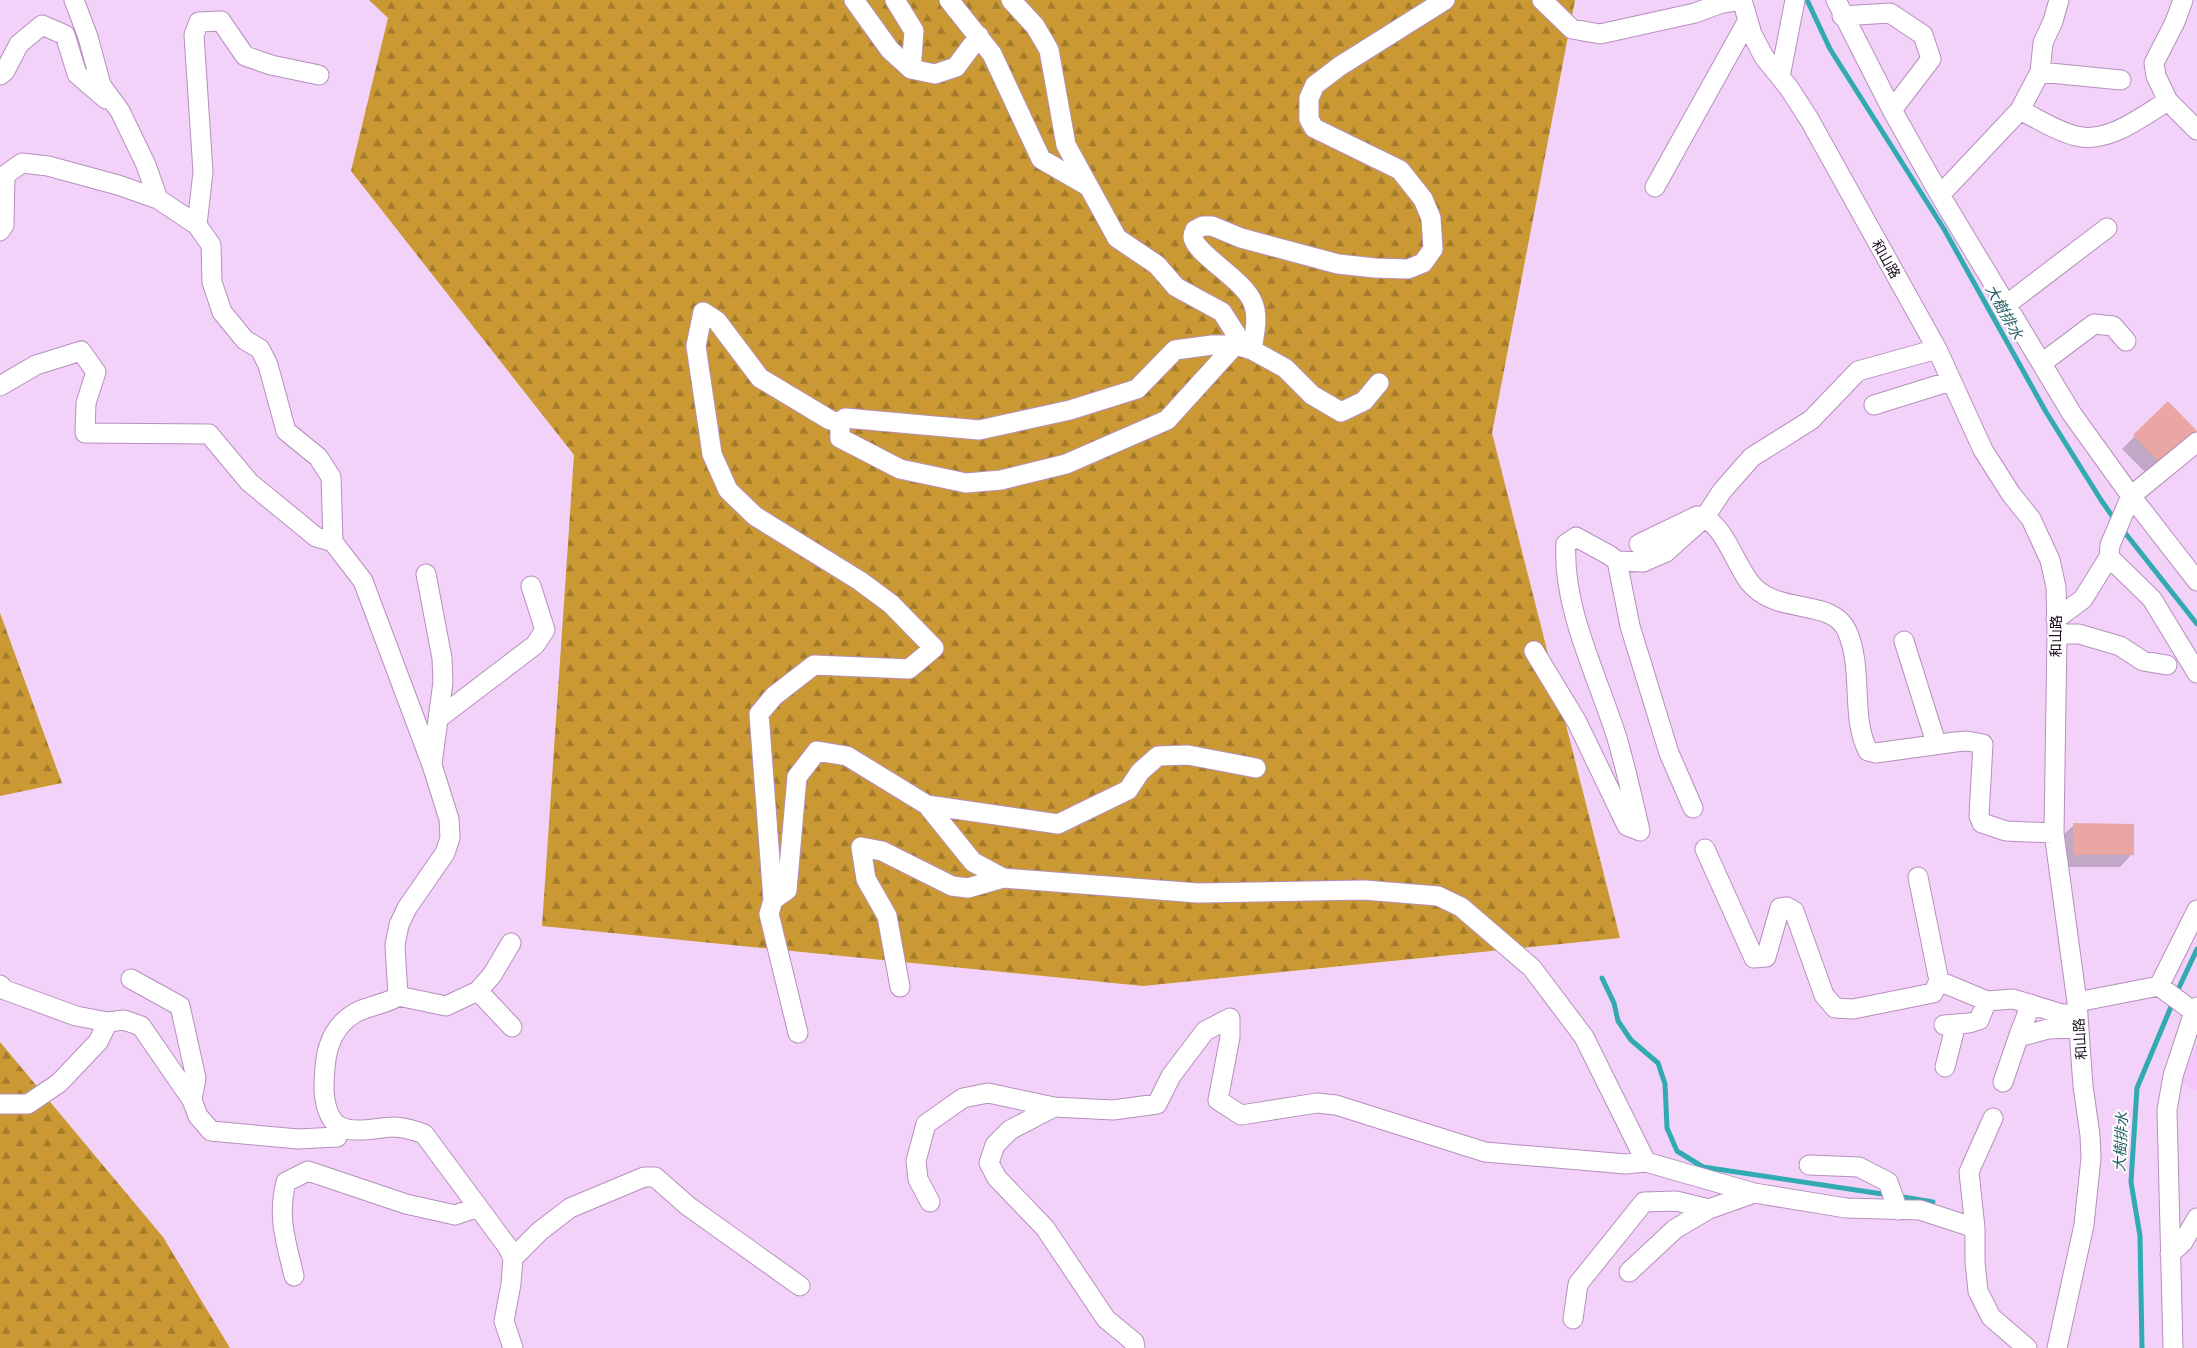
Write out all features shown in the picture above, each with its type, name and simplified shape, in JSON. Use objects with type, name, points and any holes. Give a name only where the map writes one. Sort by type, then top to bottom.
[{"type":"street","points":[[74,0],[88,36],[101,85],[120,111],[146,164],[158,199]]},
{"type":"street","points":[[854,0],[890,50],[911,68],[935,74],[956,67],[979,36]]},
{"type":"street","points":[[895,0],[914,31],[911,68]]},
{"type":"street","points":[[949,0],[992,54],[1041,159],[1086,184]]},
{"type":"street","points":[[1011,0],[1035,26],[1049,50],[1066,145],[1117,238],[1157,265],[1176,287],[1222,312],[1243,348]]},
{"type":"street","points":[[840,423],[840,438],[900,469],[966,483],[1001,480],[1066,464],[1167,420],[1243,348],[1255,312],[1254,303],[1244,286],[1199,248],[1193,238],[1195,230],[1203,226],[1212,226],[1241,238],[1338,264],[1408,269],[1423,263],[1433,249],[1431,218],[1423,199],[1400,170],[1314,128],[1309,119],[1309,98],[1315,85],[1340,66],[1445,0]]},
{"type":"street","points":[[1542,0],[1572,29],[1600,34],[1696,13],[1719,4],[1742,0]]},
{"type":"street","name":"和山路","points":[[1742,0],[1752,34],[1764,57],[1809,118],[1937,349],[1983,450],[2011,494],[2032,519],[2050,560],[2056,587],[2054,833],[2078,1015],[2091,1158],[2084,1225],[2057,1348]]},
{"type":"street","points":[[1780,77],[1795,0]]},
{"type":"street","points":[[1940,195],[2020,110],[2040,72],[2043,43],[2054,21],[2059,0]]},
{"type":"street","points":[[2183,0],[2175,22],[2154,63],[2156,76],[2168,101],[2197,130]]},
{"type":"street","points":[[1839,8],[1892,110],[1940,195],[2072,414],[2197,581]]},
{"type":"street","points":[[1839,8],[1890,13],[1923,35],[1931,59],[1892,110]]},
{"type":"street","points":[[197,225],[203,172],[194,35],[199,22],[222,20],[245,56],[271,65],[319,75]]},
{"type":"street","points":[[1655,188],[1748,20]]},
{"type":"street","points":[[0,75],[5,71],[20,44],[42,25],[66,36],[77,74],[120,111]]},
{"type":"street","points":[[2040,72],[2121,80]]},
{"type":"street","points":[[2020,110],[2077,136],[2097,136],[2115,132],[2168,101]]},
{"type":"street","points":[[0,231],[4,224],[5,175],[22,163],[48,166],[118,184],[158,199],[197,225],[212,245],[212,282],[222,312],[245,340],[260,349],[268,365],[286,431],[318,457],[331,477],[333,542],[363,581],[432,765],[449,820],[450,838],[445,853],[407,908],[399,925],[395,945],[398,996]]},
{"type":"street","points":[[2006,305],[2107,228]]},
{"type":"street","points":[[798,1033],[769,914],[773,900],[759,714],[774,696],[814,665],[909,669],[934,648],[891,604],[860,580],[755,516],[728,490],[712,454],[696,346],[703,312],[717,321],[760,378],[830,420],[840,423]]},
{"type":"street","points":[[2042,363],[2094,324],[2113,326],[2126,341]]},
{"type":"street","points":[[840,423],[846,418],[979,430],[1070,410],[1137,388],[1175,350],[1212,345],[1243,348],[1285,368],[1312,395],[1341,412],[1364,401],[1379,383]]},
{"type":"street","points":[[1616,561],[1643,562],[1666,552],[1706,516],[1722,492],[1752,457],[1811,420],[1858,371],[1937,349]]},
{"type":"street","points":[[0,386],[36,365],[81,351],[96,372],[86,403],[85,432],[210,434],[249,482],[316,537],[333,542]]},
{"type":"street","points":[[1874,405],[1951,381]]},
{"type":"street","points":[[2168,665],[2143,661],[2120,646],[2056,626],[2083,599],[2109,551],[2122,514],[2132,496],[2197,442]]},
{"type":"street","points":[[1639,544],[1697,516],[1706,516],[1716,526],[1745,577],[1755,588],[1769,598],[1782,603],[1830,612],[1839,618],[1847,631],[1856,662],[1862,738],[1868,751],[1876,753],[1968,741],[1983,744],[1979,816],[1982,823],[2006,831],[2054,833]]},
{"type":"street","points":[[1534,651],[1577,722],[1626,826],[1640,831],[1617,739],[1577,621],[1564,565],[1566,544],[1576,537],[1609,554],[1616,561],[1630,626],[1669,753],[1693,808]]},
{"type":"street","points":[[2109,551],[2152,599],[2197,673]]},
{"type":"street","points":[[426,574],[442,658],[443,682],[432,765]]},
{"type":"street","points":[[439,718],[535,645],[545,630],[531,586]]},
{"type":"street","points":[[1904,641],[1936,744]]},
{"type":"street","points":[[773,900],[787,890],[797,776],[817,751],[847,756],[927,805],[973,862],[1003,878]]},
{"type":"street","points":[[927,805],[1058,824],[1128,790],[1140,772],[1158,756],[1188,755],[1256,768]]},
{"type":"street","points":[[900,987],[887,916],[866,879],[861,847],[882,851],[952,886],[968,888],[1003,878],[1198,892],[1364,890],[1438,896],[1461,907],[1532,968],[1584,1037],[1646,1162]]},
{"type":"street","points":[[1705,849],[1754,958],[1766,957],[1780,908],[1787,907],[1794,911],[1824,995],[1835,1008],[1854,1009],[1933,993],[1939,981],[1918,877]]},
{"type":"street","points":[[2018,1036],[2048,1029],[2078,1015],[2159,986],[2197,910]]},
{"type":"street","points":[[511,943],[492,975],[478,991],[446,1006],[398,996],[390,1002],[355,1013],[338,1029],[328,1043],[324,1074],[325,1102],[332,1119],[341,1127],[354,1129],[395,1127],[410,1129],[424,1134],[507,1246],[513,1258],[511,1284],[504,1322],[513,1348]]},
{"type":"street","points":[[131,979],[180,1006],[196,1078],[192,1100]]},
{"type":"street","points":[[1939,981],[1987,1001],[2013,999],[2062,1014],[2078,1015]]},
{"type":"street","points":[[0,985],[5,990],[76,1016],[108,1022],[124,1020],[141,1026],[192,1100],[198,1116],[211,1131],[298,1139],[338,1137],[341,1127]]},
{"type":"street","points":[[2159,986],[2195,1009],[2173,1076],[2167,1110],[2173,1348]]},
{"type":"street","points":[[478,991],[512,1027]]},
{"type":"street","points":[[1945,1067],[1950,1025],[1979,1020],[1987,1001]]},
{"type":"street","points":[[2003,1082],[2031,1004]]},
{"type":"street","points":[[930,1202],[918,1180],[916,1161],[926,1124],[963,1098],[988,1093],[1054,1107],[1113,1110],[1157,1104],[1171,1076],[1204,1032],[1230,1018],[1230,1037],[1218,1100],[1241,1115],[1317,1103],[1326,1104],[1485,1152],[1626,1164],[1646,1162],[1754,1193],[1846,1208],[1920,1210],[1975,1228]]},
{"type":"street","points":[[0,1104],[28,1104],[59,1083],[98,1042],[108,1022]]},
{"type":"street","points":[[1054,1107],[1010,1130],[994,1145],[989,1163],[997,1178],[1045,1228],[1106,1319],[1134,1342],[1135,1348]]},
{"type":"street","points":[[1993,1118],[1970,1172],[1978,1291],[1991,1318],[2028,1348]]},
{"type":"street","points":[[1809,1164],[1859,1167],[1888,1182],[1898,1210]]},
{"type":"street","points":[[294,1276],[281,1216],[282,1200],[286,1182],[308,1171],[406,1204],[455,1215],[478,1207]]},
{"type":"street","points":[[513,1258],[540,1231],[570,1208],[644,1178],[655,1177],[688,1206],[800,1286]]},
{"type":"street","points":[[1629,1272],[1675,1229],[1709,1208],[1754,1193]]},
{"type":"street","points":[[1573,1319],[1578,1284],[1644,1202],[1676,1201],[1709,1208]]},
{"type":"street","points":[[2170,1254],[2183,1242],[2197,1218]]},
{"type":"shaded area","points":[[2197,1046],[2197,1091],[2179,1082]]},
{"type":"green space","points":[[369,0],[1575,0],[1492,433],[1620,938],[1143,986],[542,926],[574,455],[351,171],[388,18]]},
{"type":"green space","points":[[0,613],[62,783],[0,796]]},
{"type":"green space","points":[[0,1042],[163,1237],[230,1348],[0,1348]]},
{"type":"building","points":[[2168,401],[2197,431],[2162,465],[2133,435]]},
{"type":"building","points":[[2073,823],[2134,824],[2134,855],[2073,855]]},
{"type":"waterway","name":"大樹排水","points":[[1807,0],[1830,49],[1944,229],[2046,412],[2115,520]]},
{"type":"waterway","name":"大樹排水","points":[[2122,529],[2197,624]]},
{"type":"waterway","name":"大樹排水","points":[[2176,994],[2197,949]]},
{"type":"waterway","points":[[1602,978],[1614,1003],[1618,1021],[1631,1040],[1658,1063],[1665,1084],[1667,1128],[1677,1151],[1703,1167],[1889,1195]]},
{"type":"waterway","name":"大樹排水","points":[[2142,1348],[2140,1236],[2131,1182],[2137,1088],[2173,1002]]},
{"type":"waterway","points":[[1897,1196],[1933,1202]]}]
